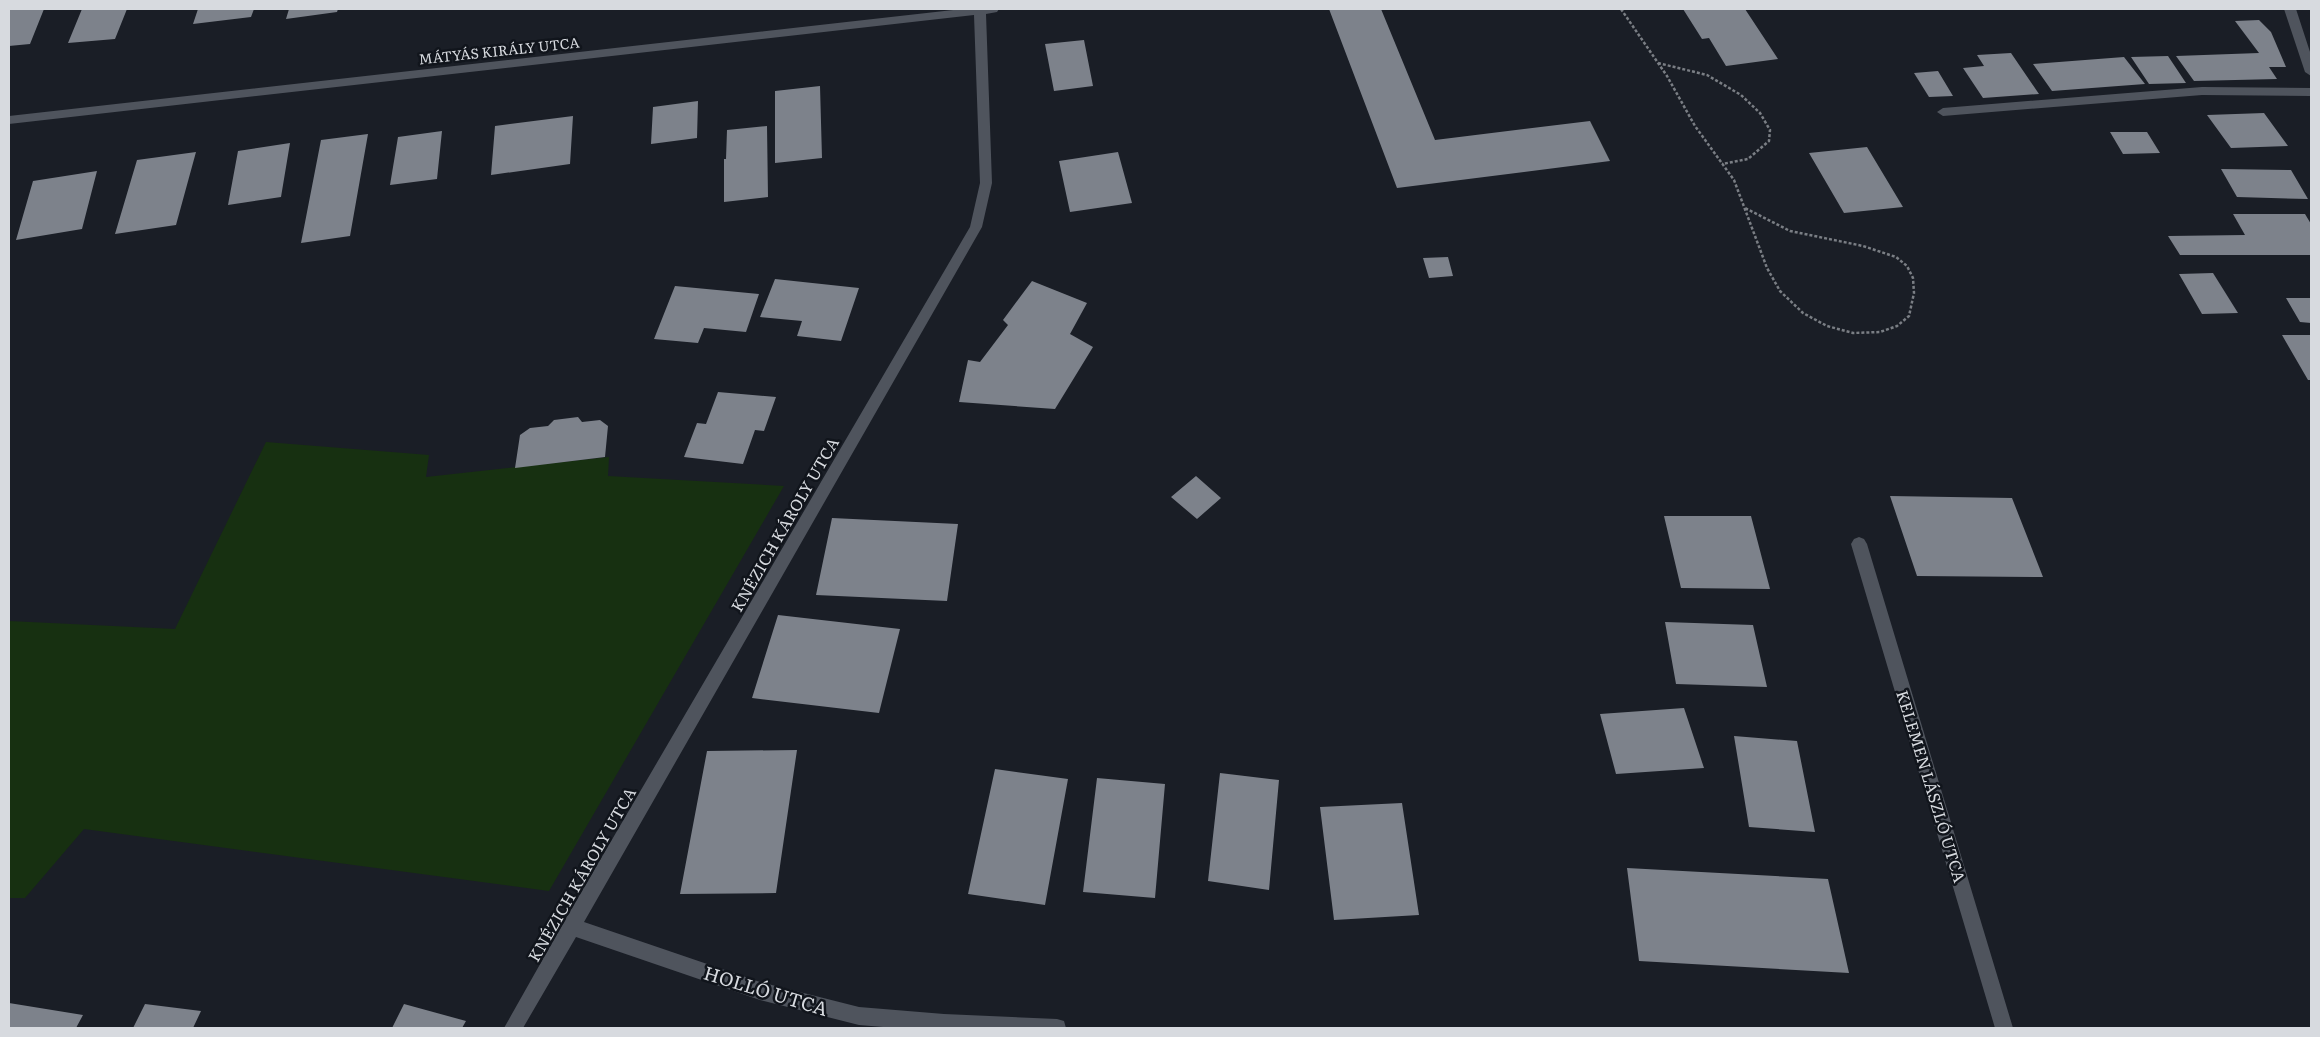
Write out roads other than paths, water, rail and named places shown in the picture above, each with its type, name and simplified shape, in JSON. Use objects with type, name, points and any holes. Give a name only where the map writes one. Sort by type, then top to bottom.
[{"type":"street","name":"MÁTYÁS KIRÁLY UTCA","points":[[9,120],[985,9]]},
{"type":"street","name":"KNÉZICH KÁROLY UTCA","points":[[513,1028],[976,227],[986,183],[985,9]]},
{"type":"street","points":[[2290,9],[2311,72]]},
{"type":"street","points":[[1943,112],[2202,91],[2311,92]]},
{"type":"street","name":"KELEMEN LÁSZLÓ UTCA","points":[[1859,544],[2004,1028]]},
{"type":"street","name":"HOLLÓ UTCA","points":[[571,926],[760,990],[859,1016],[944,1023],[1057,1028]]}]
